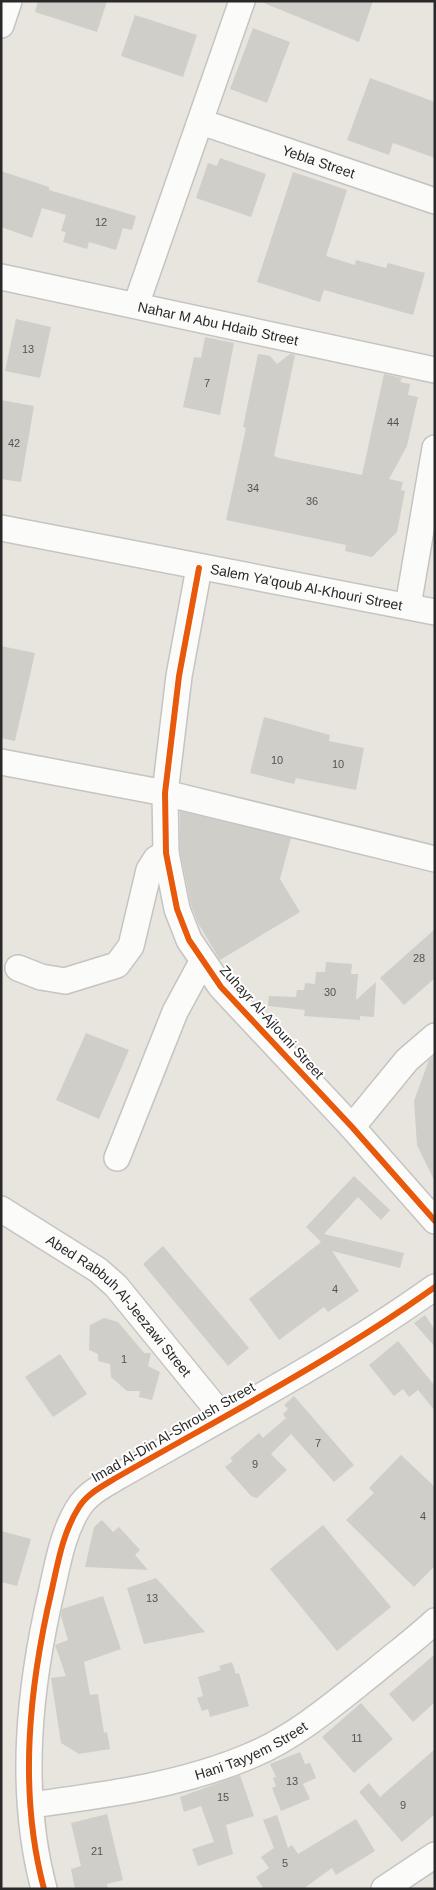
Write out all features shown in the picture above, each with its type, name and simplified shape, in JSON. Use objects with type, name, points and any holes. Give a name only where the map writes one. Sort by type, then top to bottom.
[{"type":"street","points":[[1,25],[9,1]]},
{"type":"street","points":[[136,305],[242,1]]},
{"type":"street","name":"Yebla Street","points":[[201,122],[435,201]]},
{"type":"street","name":"Nahar M Abu Hdaib Street","points":[[1,277],[435,370]]},
{"type":"street","points":[[408,606],[435,448]]},
{"type":"street","name":"Salem Ya'qoub Al-Khouri Street","points":[[1,528],[199,568],[435,612]]},
{"type":"street","name":"Zuhayr Al-Ajlouni Street","points":[[199,568],[179,676],[164,793],[166,852],[177,908],[189,940],[202,962],[238,1008],[352,1127],[435,1221]]},
{"type":"street","points":[[1,762],[164,793],[435,859]]},
{"type":"street","points":[[18,968],[41,977],[65,981],[117,965],[131,946],[149,870],[156,859],[166,852]]},
{"type":"street","points":[[117,1158],[175,1012],[202,962]]},
{"type":"street","points":[[352,1127],[407,1060],[435,1036]]},
{"type":"street","name":"Abed Rabbuh Al-Jeezawi Street","points":[[1,1209],[98,1270],[116,1286],[223,1417]]},
{"type":"street","name":"Imad Al-Din Al-Shroush Street","points":[[44,1889],[34,1851],[31,1805],[29,1758],[34,1678],[54,1580],[69,1525],[80,1506],[90,1493],[314,1366],[377,1327],[435,1287]]},
{"type":"street","name":"Hani Tayyem Street","points":[[31,1805],[97,1796],[160,1783],[213,1769],[252,1755],[286,1739],[432,1631]]},
{"type":"street","points":[[384,1889],[435,1855]]},
{"type":"building","points":[[38,1],[107,1],[97,32],[35,12]]},
{"type":"building","points":[[259,1],[373,1],[359,42]]},
{"type":"building","points":[[135,15],[197,35],[183,77],[121,56]]},
{"type":"building","points":[[253,28],[290,42],[267,103],[230,89]]},
{"type":"building","points":[[370,78],[435,102],[435,158],[393,143],[389,155],[347,140]]},
{"type":"building","points":[[220,158],[266,174],[251,217],[196,198],[208,163],[217,166]]},
{"type":"building","points":[[1,171],[49,187],[49,190],[136,216],[132,230],[123,228],[116,250],[89,242],[87,249],[63,242],[66,232],[61,231],[66,215],[42,208],[32,238],[1,227]]},
{"type":"building","points":[[293,172],[347,190],[326,256],[355,265],[356,260],[386,268],[388,263],[425,273],[413,315],[324,290],[320,302],[257,282]]},
{"type":"building","points":[[16,319],[51,327],[40,378],[5,371]]},
{"type":"building","points":[[205,337],[234,343],[220,415],[183,407],[194,357],[201,358]]},
{"type":"building","points":[[258,354],[270,356],[277,364],[290,354],[295,355],[274,456],[279,458],[362,475],[384,374],[402,378],[400,382],[410,384],[408,395],[418,397],[407,446],[389,479],[403,482],[401,490],[405,491],[397,532],[372,557],[345,551],[346,545],[226,520],[246,428],[243,427]]},
{"type":"building","points":[[1,400],[34,406],[21,482],[1,479]]},
{"type":"building","points":[[1,646],[35,653],[15,741],[1,738]]},
{"type":"building","points":[[264,717],[330,735],[329,741],[364,748],[356,790],[296,778],[294,784],[250,773]]},
{"type":"building","points":[[180,811],[291,838],[280,879],[300,912],[220,960],[198,923],[191,905],[180,851]]},
{"type":"building","points":[[435,929],[435,978],[404,1005],[380,978]]},
{"type":"building","points":[[326,962],[352,964],[351,974],[358,974],[356,1000],[376,982],[374,1017],[360,1016],[360,1020],[304,1016],[305,1010],[268,1006],[269,996],[296,997],[297,990],[304,990],[305,983],[315,984],[316,972],[325,972]]},
{"type":"building","points":[[86,1033],[129,1050],[99,1119],[56,1100]]},
{"type":"building","points":[[435,1055],[435,1182],[417,1145],[414,1101],[429,1060]]},
{"type":"building","points":[[354,1176],[390,1210],[381,1220],[358,1197],[324,1234],[404,1253],[400,1268],[332,1251],[359,1291],[328,1312],[324,1307],[279,1340],[249,1299],[321,1242],[306,1227]]},
{"type":"building","points":[[163,1246],[249,1348],[228,1366],[143,1264]]},
{"type":"building","points":[[425,1315],[435,1330],[435,1347],[414,1323]]},
{"type":"building","points":[[104,1318],[118,1322],[144,1353],[151,1353],[148,1366],[160,1372],[152,1400],[139,1397],[140,1391],[127,1391],[111,1377],[110,1364],[98,1361],[98,1354],[89,1350],[90,1325]]},
{"type":"building","points":[[398,1341],[435,1386],[435,1411],[418,1390],[409,1397],[403,1389],[394,1396],[369,1365]]},
{"type":"building","points":[[60,1354],[87,1394],[53,1417],[25,1377]]},
{"type":"building","points":[[294,1396],[354,1465],[334,1482],[291,1434],[271,1454],[287,1470],[257,1498],[251,1496],[225,1467],[233,1461],[230,1458],[259,1433],[263,1438],[286,1418],[283,1414],[288,1409],[284,1405]]},
{"type":"building","points":[[401,1455],[435,1487],[435,1566],[414,1587],[346,1520],[374,1493],[369,1488]]},
{"type":"building","points":[[102,1520],[113,1532],[119,1527],[140,1550],[135,1555],[148,1570],[85,1567],[94,1527]]},
{"type":"building","points":[[323,1525],[391,1607],[337,1651],[270,1569]]},
{"type":"building","points":[[1,1531],[31,1539],[17,1586],[1,1582]]},
{"type":"building","points":[[156,1578],[205,1632],[144,1644],[127,1588]]},
{"type":"building","points":[[103,1596],[121,1649],[84,1662],[90,1695],[98,1694],[104,1733],[107,1732],[110,1749],[79,1754],[61,1743],[51,1678],[66,1676],[55,1645],[68,1640],[61,1616],[62,1609]]},
{"type":"building","points":[[435,1654],[435,1702],[413,1722],[389,1694]]},
{"type":"building","points":[[232,1662],[236,1674],[239,1673],[249,1706],[210,1717],[208,1709],[202,1711],[197,1698],[203,1696],[198,1677],[221,1670],[219,1666]]},
{"type":"building","points":[[361,1703],[393,1739],[354,1773],[322,1737]]},
{"type":"building","points":[[435,1749],[435,1814],[402,1842],[359,1792],[369,1783],[380,1797]]},
{"type":"building","points":[[300,1752],[305,1764],[310,1763],[316,1778],[303,1784],[310,1799],[281,1811],[272,1788],[276,1786],[273,1778],[276,1777],[270,1764]]},
{"type":"building","points":[[240,1775],[254,1816],[226,1825],[233,1854],[198,1866],[192,1849],[214,1842],[201,1806],[184,1812],[180,1797]]},
{"type":"building","points":[[107,1814],[123,1880],[107,1884],[108,1889],[75,1889],[71,1869],[81,1866],[71,1823]]},
{"type":"building","points":[[277,1815],[288,1848],[292,1845],[298,1854],[356,1819],[375,1851],[336,1875],[332,1868],[303,1889],[264,1889],[256,1877],[269,1868],[261,1857],[274,1848],[263,1820]]},
{"type":"cycle path","points":[[199,568],[179,676],[165,793],[166,853],[177,909],[189,940],[221,987],[352,1127],[435,1221]]},
{"type":"cycle path","points":[[44,1889],[31,1815],[29,1777],[33,1701],[37,1663],[59,1558],[73,1517],[82,1502],[104,1485],[277,1387],[357,1339],[435,1287]]}]
